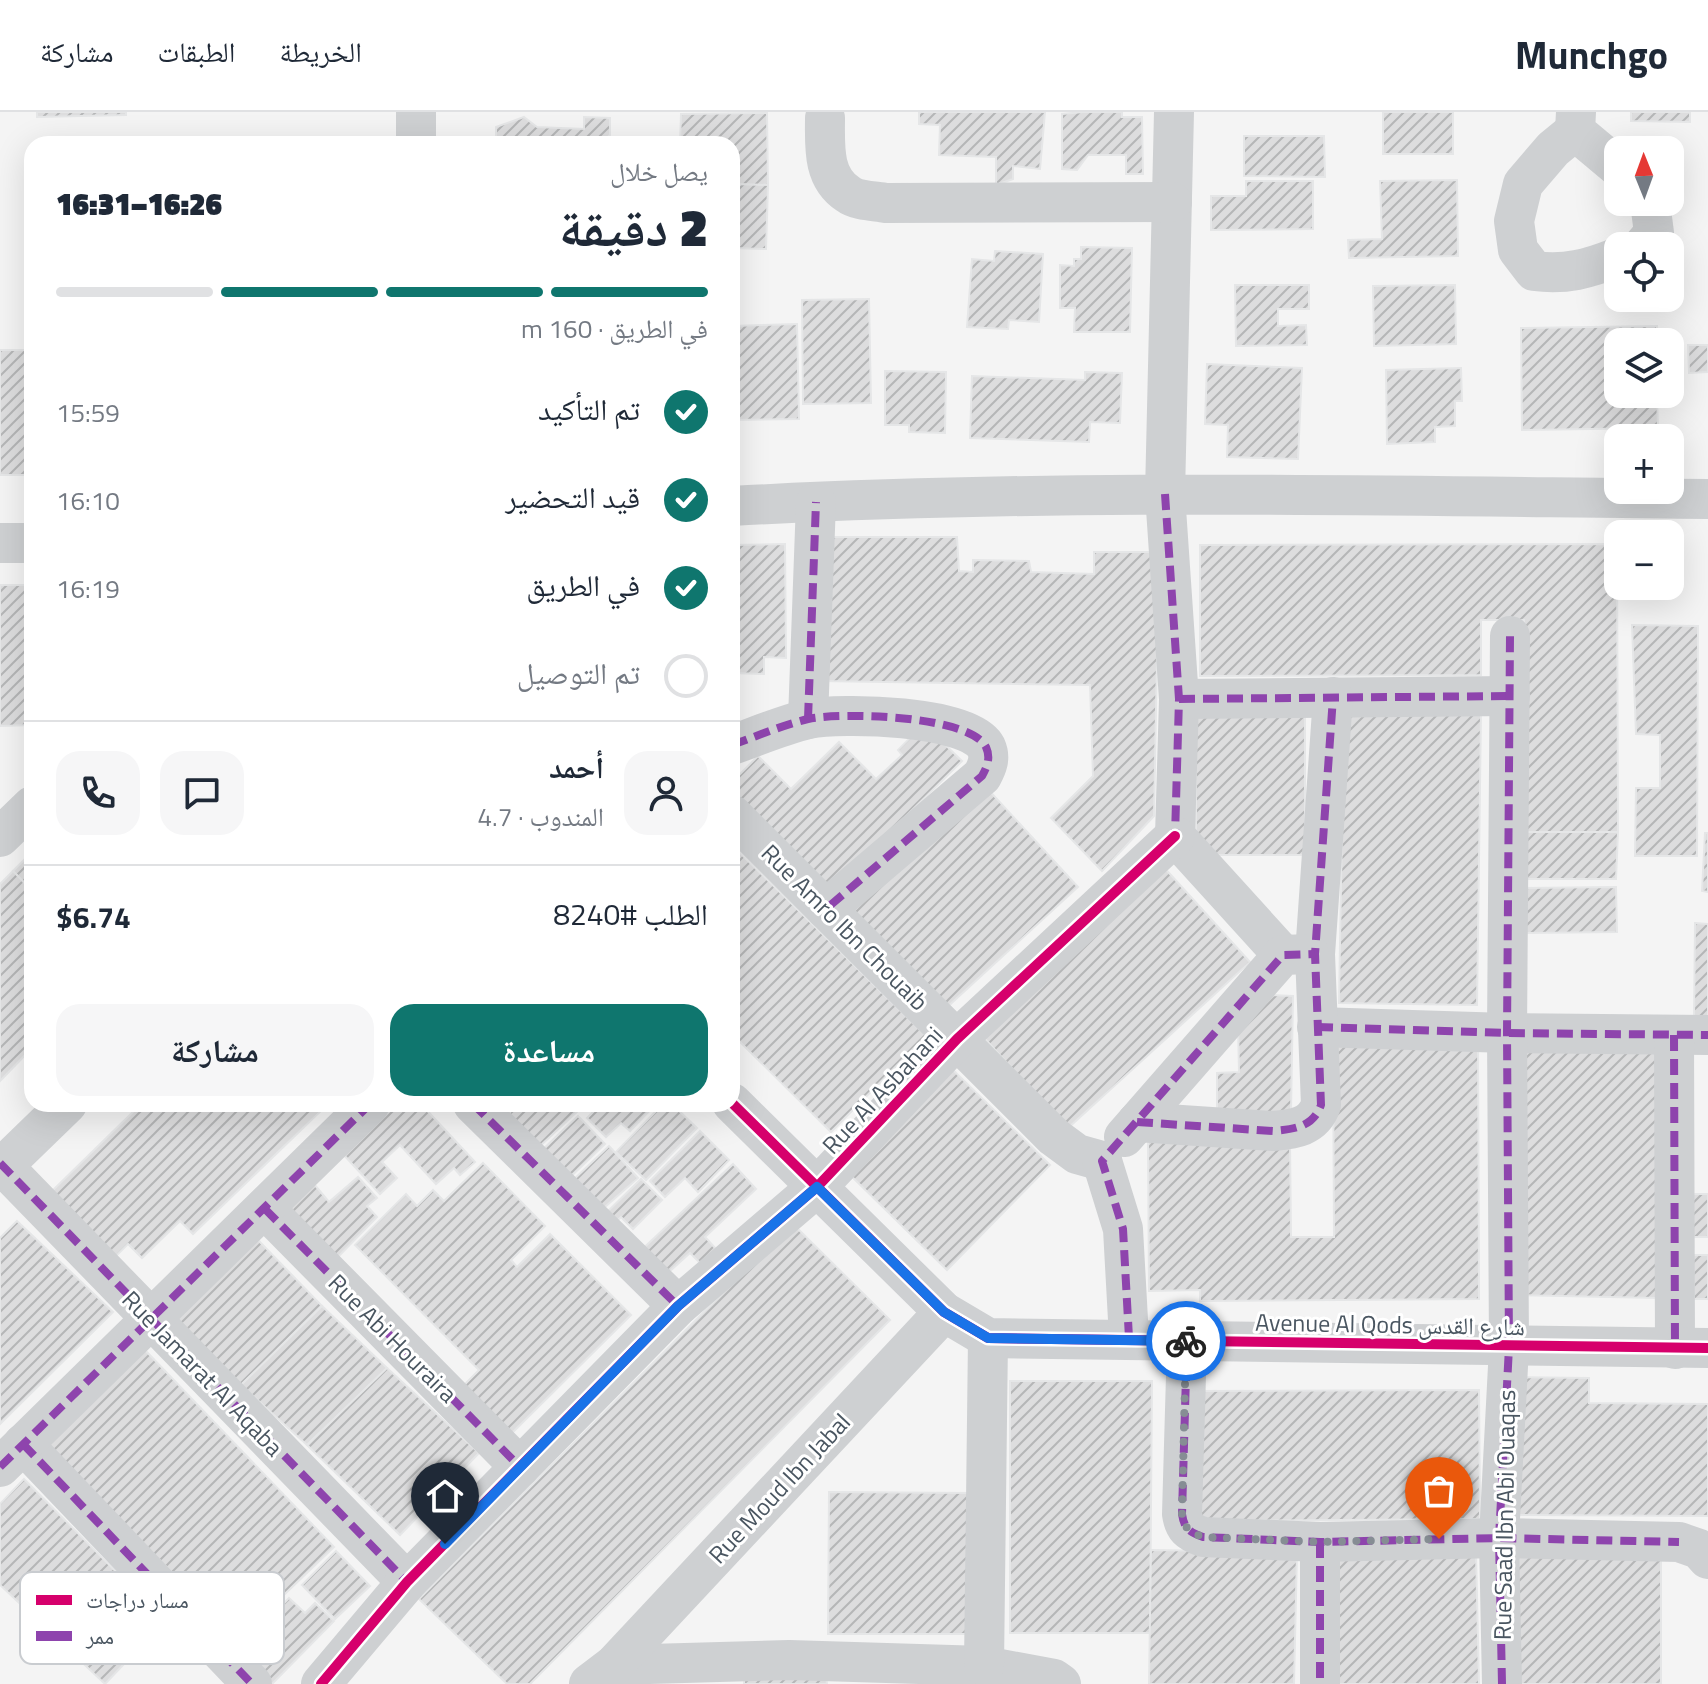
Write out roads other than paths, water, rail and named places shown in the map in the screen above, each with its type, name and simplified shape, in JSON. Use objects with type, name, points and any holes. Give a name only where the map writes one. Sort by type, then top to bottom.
[{"type":"street","points":[[416,112],[416,136]]},
{"type":"street","points":[[1174,112],[1165,494],[1179,699],[1175,836],[1299,954]]},
{"type":"street","points":[[825,118],[825,158],[834,180],[850,196],[886,203],[1172,202]]},
{"type":"street","points":[[1604,152],[1576,121],[1523,184],[1514,221],[1518,250],[1534,271],[1560,274],[1604,262]]},
{"type":"street","points":[[740,506],[1165,494],[1708,499]]},
{"type":"street","points":[[808,719],[816,502]]},
{"type":"street","points":[[0,543],[24,543]]},
{"type":"street","name":"Rue Saad Ibn Abi Ouaqas","points":[[1502,1684],[1499,1538],[1509,1347],[1507,1033],[1510,636]]},
{"type":"street","points":[[1179,699],[1510,696]]},
{"type":"street","points":[[1137,1122],[1273,1131],[1310,1123],[1317,1115],[1321,1105],[1317,1027],[1299,954],[1333,697]]},
{"type":"street","points":[[740,742],[808,719],[874,717],[929,720],[954,727],[981,740],[988,750],[989,762],[982,776],[826,909]]},
{"type":"street","points":[[0,837],[24,814]]},
{"type":"street","name":"Rue Amro Ibn Chouaib","points":[[740,823],[1054,1137],[1077,1154],[1102,1161]]},
{"type":"street","name":"Rue Al Asbahani","points":[[321,1684],[407,1582],[678,1306],[817,1187],[957,1039],[1175,836]]},
{"type":"street","points":[[1129,1338],[1123,1229],[1102,1161],[1299,954]]},
{"type":"street","points":[[1317,1027],[1691,1035],[1692,1349]]},
{"type":"street","points":[[740,1111],[944,1312],[988,1338],[984,1666]]},
{"type":"street","points":[[1,1166],[58,1112]]},
{"type":"street","points":[[134,1572],[11,1456],[362,1112]]},
{"type":"street","points":[[481,1112],[678,1306]]},
{"type":"street","name":"Rue Jamarat Al Aqaba","points":[[1,1166],[407,1582]]},
{"type":"street","name":"Rue Abi Houraira","points":[[265,1209],[520,1467]]},
{"type":"street","name":"Rue Moud Ibn Jabal","points":[[602,1674],[944,1312]]},
{"type":"street","name":"Avenue Al Qods شارع القدس","points":[[988,1338],[1692,1349]]},
{"type":"street","points":[[1187,1341],[1182,1514],[1183,1526],[1192,1533],[1203,1537],[1320,1542],[1499,1538],[1694,1550]]},
{"type":"street","points":[[1320,1542],[1320,1684]]},
{"type":"street","points":[[602,1674],[789,1660],[984,1666],[1054,1679],[1061,1684]]},
{"type":"street","points":[[231,1664],[252,1684]]}]
